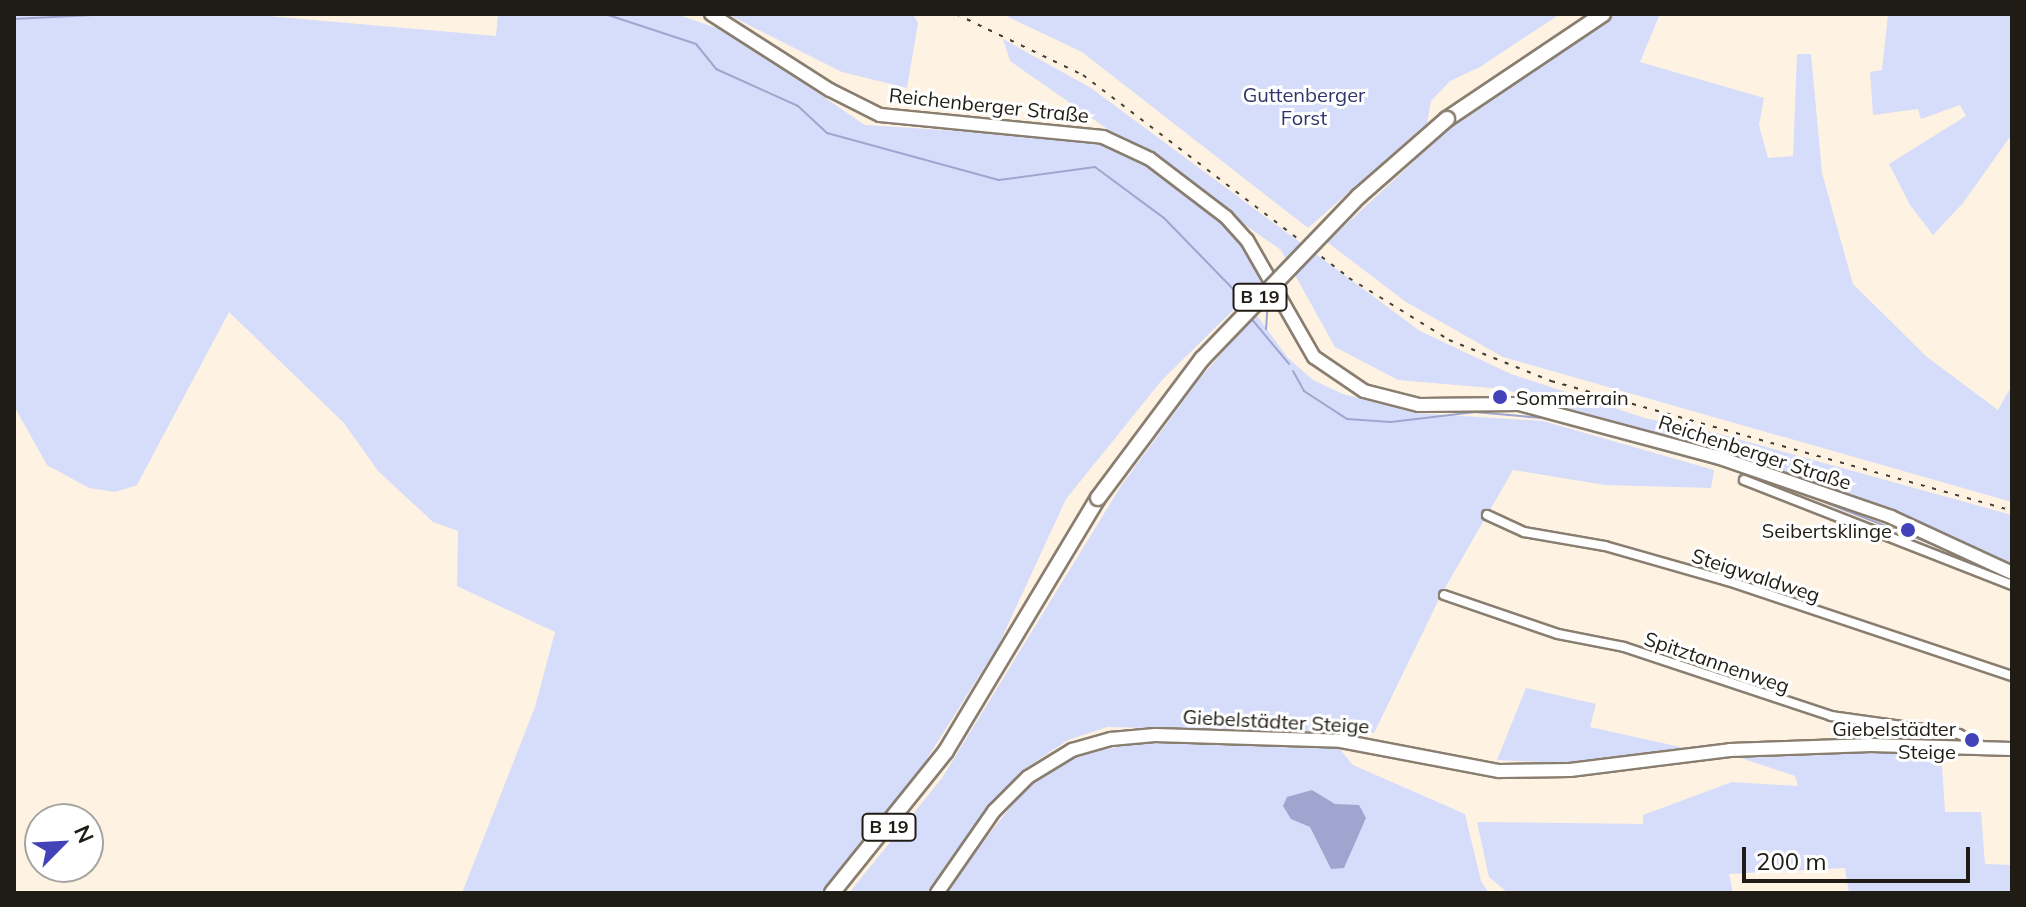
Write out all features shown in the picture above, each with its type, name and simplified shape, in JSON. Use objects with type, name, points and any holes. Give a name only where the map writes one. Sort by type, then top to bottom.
[{"type":"main road","name":"Reichenberger Straße","points":[[711,14],[830,90],[880,115],[1103,137],[1150,159],[1226,217],[1247,240],[1314,357],[1364,391],[1419,405],[1519,404],[1720,458],[2012,573]]},
{"type":"main road","name":"B 19","points":[[832,893],[946,751],[1098,498],[1157,415],[1222,337],[1359,196],[1447,119],[1603,14]]},
{"type":"main road","name":"Giebelstädter Steige","points":[[937,893],[994,811],[1028,777],[1072,750],[1111,739],[1155,735],[1341,741],[1499,771],[1570,770],[1730,750],[1983,746],[2012,749]]},
{"type":"street","name":"Reichenberger Straße","points":[[1744,480],[1920,538],[2012,585]]},
{"type":"street","name":"Steigwaldweg","points":[[1487,515],[1524,532],[1605,546],[1728,581],[2012,676]]},
{"type":"street","name":"Spitztannenweg","points":[[1444,595],[1558,634],[1624,647],[1831,716],[1959,734],[1983,746]]},
{"type":"green space","points":[[14,14],[244,14],[496,36],[498,14],[676,14],[728,32],[865,125],[1086,139],[1151,166],[1232,230],[1264,280],[1162,380],[1066,499],[999,644],[925,762],[821,893],[462,893],[535,707],[555,632],[457,586],[458,531],[433,522],[378,471],[344,423],[229,312],[137,485],[115,492],[89,488],[47,465],[14,406]]},
{"type":"green space","points":[[727,14],[913,14],[918,23],[907,88],[842,72]]},
{"type":"green space","name":"Guttenberger Forst","points":[[1002,14],[1560,14],[1480,67],[1450,81],[1431,101],[1427,123],[1308,228],[1082,52]]},
{"type":"green space","points":[[1617,14],[1660,14],[1640,62],[1764,98],[1759,125],[1768,158],[1793,156],[1797,54],[1811,54],[1822,173],[1853,284],[1927,357],[1998,410],[2012,385],[2012,502],[1503,357],[1406,302],[1327,242],[1448,130]]},
{"type":"green space","points":[[1888,14],[2012,14],[2012,134],[1963,203],[1933,235],[1910,205],[1889,164],[1966,116],[1960,105],[1921,119],[1918,109],[1873,115],[1870,72],[1882,70]]},
{"type":"green space","points":[[1003,39],[1091,88],[1420,331],[1511,374],[1645,418],[1716,433],[2012,515],[2012,569],[1715,451],[1503,389],[1398,380],[1335,347],[1281,250],[1010,61]]},
{"type":"green space","points":[[1256,314],[1288,358],[1313,380],[1343,394],[1416,413],[1543,421],[1714,470],[1711,488],[1605,485],[1513,470],[1442,593],[1374,733],[1107,727],[1068,740],[1023,770],[990,807],[931,893],[849,893],[942,778],[1121,486],[1200,378]]},
{"type":"green space","points":[[1526,688],[1596,704],[1590,727],[1685,748],[1569,763],[1497,760]]},
{"type":"green space","points":[[1157,740],[1338,747],[1353,765],[1465,814],[1481,881],[1489,893],[943,893],[1030,782],[1073,755]]},
{"type":"green space","points":[[1941,750],[1945,812],[1981,812],[1985,864],[2012,865],[2012,893],[1849,893],[1845,868],[1729,874],[1733,893],[1508,893],[1489,877],[1477,822],[1643,824],[1643,815],[1732,782],[1798,786],[1795,776],[1732,755]]},
{"type":"shaded area","points":[[1312,790],[1335,804],[1359,805],[1366,818],[1344,868],[1331,869],[1310,827],[1291,819],[1283,806],[1287,797]]},
{"type":"waterway","points":[[14,19],[112,14]]},
{"type":"waterway","points":[[605,14],[696,44],[716,69],[798,106],[827,133],[999,180],[1095,167],[1164,218],[1233,289],[1243,310]]},
{"type":"waterway","points":[[1266,329],[1268,300]]},
{"type":"waterway","points":[[1250,317],[1289,364]]},
{"type":"waterway","points":[[1293,371],[1304,391],[1347,419],[1391,422],[1475,412],[1542,418],[1743,472]]},
{"type":"waterway","points":[[1783,486],[1952,552]]},
{"type":"waterway","points":[[1983,566],[2012,580]]},
{"type":"railway","points":[[956,14],[1083,75],[1349,278],[1449,340],[1551,381],[2012,511]]},
{"type":"place","name":"Sommerrain","points":[[1500,397]]},
{"type":"place","name":"Seibertsklinge","points":[[1908,530]]},
{"type":"place","name":"Giebelstädter Steige","points":[[1972,740]]}]
